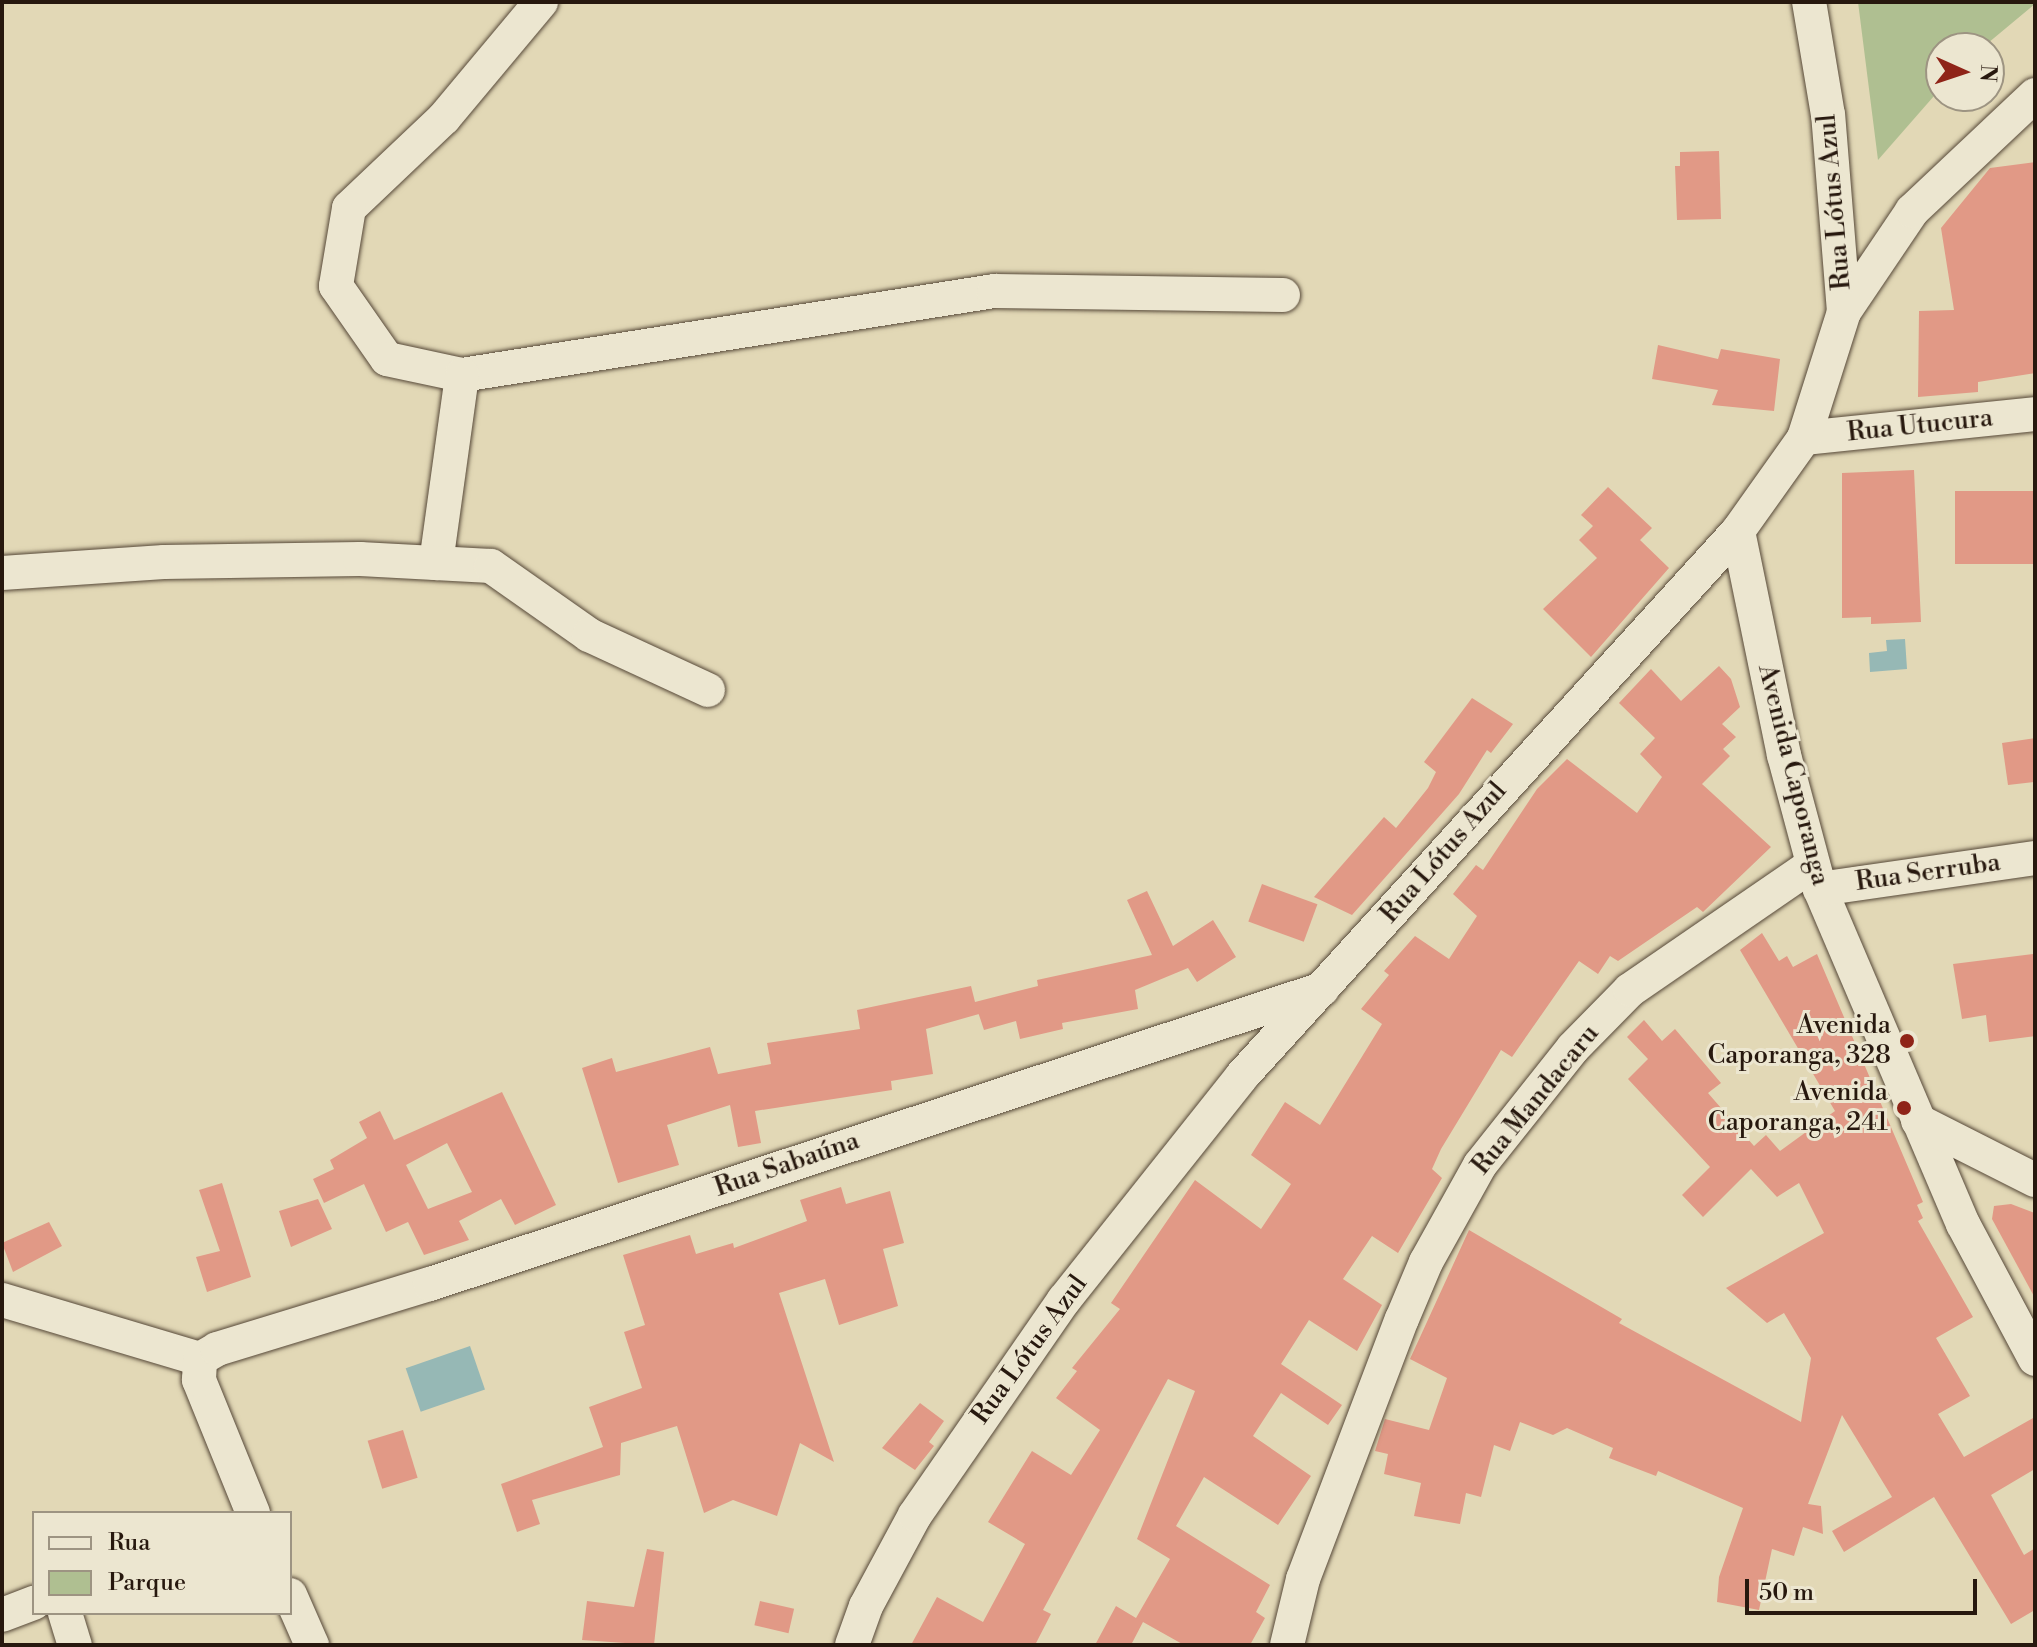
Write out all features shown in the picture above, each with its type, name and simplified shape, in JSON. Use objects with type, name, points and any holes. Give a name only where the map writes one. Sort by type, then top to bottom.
[{"type":"street","points":[[541,2],[444,118],[349,208],[336,286],[387,359],[462,375],[994,291],[1283,295]]},
{"type":"street","name":"Rua Lótus Azul","points":[[852,1645],[866,1606],[915,1515],[1064,1300],[1242,1076],[1326,987],[1535,749],[1738,531],[1804,438],[1844,312],[1828,115],[1809,2]]},
{"type":"street","points":[[1844,312],[1912,211],[2035,95]]},
{"type":"street","points":[[436,563],[462,375]]},
{"type":"street","name":"Rua Utucura","points":[[1804,438],[2035,414]]},
{"type":"street","name":"Avenida Caporanga","points":[[1738,531],[1816,877],[1963,1224],[2035,1359]]},
{"type":"street","points":[[2,573],[164,562],[491,566],[589,635],[708,690]]},
{"type":"street","name":"Rua Serruba","points":[[1816,877],[2035,858]]},
{"type":"street","name":"Rua Mandacaru","points":[[1287,1645],[1303,1579],[1402,1319],[1426,1262],[1480,1165],[1573,1048],[1630,990],[1816,877]]},
{"type":"street","name":"Rua Sabaúna","points":[[200,1359],[246,1339],[430,1284],[1326,987]]},
{"type":"street","points":[[1918,1121],[2035,1180]]},
{"type":"street","points":[[2,1300],[200,1359],[199,1380],[210,1414],[252,1511]]},
{"type":"street","points":[[292,1600],[312,1645]]},
{"type":"street","points":[[2,1615],[32,1604]]},
{"type":"street","points":[[66,1615],[75,1645]]},
{"type":"green space","points":[[1858,2],[2035,2],[2001,32],[1925,32],[1925,106],[1878,160]]},
{"type":"water","points":[[1905,639],[1907,669],[1870,672],[1869,653],[1887,651],[1886,640]]},
{"type":"water","points":[[470,1346],[485,1389],[421,1412],[406,1368]]},
{"type":"building","points":[[1719,151],[1721,219],[1677,220],[1675,166],[1680,166],[1680,152]]},
{"type":"building","points":[[2035,162],[2035,373],[1978,382],[1978,392],[1918,397],[1919,311],[1954,310],[1941,228],[1990,168]]},
{"type":"building","points":[[1658,345],[1718,359],[1721,349],[1780,359],[1774,411],[1712,405],[1718,390],[1652,379]]},
{"type":"building","points":[[1914,470],[1921,622],[1871,624],[1871,617],[1842,618],[1842,473]]},
{"type":"building","points":[[1608,487],[1652,528],[1640,540],[1669,568],[1591,657],[1543,609],[1597,558],[1579,540],[1593,526],[1581,515]]},
{"type":"building","points":[[1955,491],[2035,491],[2035,564],[1955,564]]},
{"type":"building","points":[[1719,666],[1731,679],[1740,707],[1722,724],[1736,737],[1723,749],[1730,756],[1702,784],[1771,847],[1703,912],[1697,907],[1618,961],[1610,956],[1598,974],[1579,961],[1512,1057],[1501,1050],[1441,1149],[1432,1169],[1442,1178],[1398,1253],[1372,1236],[1343,1279],[1382,1305],[1357,1351],[1309,1320],[1281,1364],[1342,1405],[1328,1425],[1281,1393],[1253,1436],[1311,1476],[1278,1525],[1204,1477],[1176,1526],[1270,1585],[1256,1612],[1265,1618],[1250,1645],[1184,1645],[1143,1622],[1131,1645],[1095,1645],[1116,1606],[1136,1618],[1170,1559],[1137,1539],[1195,1391],[1168,1379],[1043,1610],[1051,1614],[1035,1645],[911,1645],[937,1597],[983,1622],[1025,1544],[988,1522],[1032,1451],[1071,1475],[1100,1430],[1056,1398],[1077,1371],[1072,1368],[1120,1309],[1111,1303],[1195,1180],[1261,1229],[1291,1184],[1251,1155],[1285,1102],[1320,1125],[1382,1024],[1361,1009],[1389,975],[1384,971],[1415,936],[1449,959],[1477,916],[1453,894],[1476,865],[1483,870],[1537,789],[1567,759],[1637,813],[1662,777],[1640,754],[1655,738],[1619,703],[1651,669],[1681,701]]},
{"type":"building","points":[[1472,698],[1513,724],[1491,753],[1487,750],[1459,794],[1352,915],[1314,897],[1384,817],[1396,828],[1428,788],[1436,772],[1424,762]]},
{"type":"building","points":[[2035,738],[2035,782],[2008,785],[2002,743]]},
{"type":"building","points":[[1262,884],[1317,904],[1304,942],[1248,922]]},
{"type":"building","points":[[1147,891],[1173,946],[1213,920],[1236,957],[1197,982],[1188,968],[1135,990],[1138,1009],[1062,1023],[1063,1029],[1020,1039],[1016,1021],[984,1030],[979,1014],[926,1029],[933,1074],[891,1081],[892,1090],[755,1111],[761,1143],[738,1147],[730,1105],[667,1125],[679,1165],[618,1183],[582,1068],[612,1058],[616,1072],[710,1047],[718,1074],[771,1064],[767,1043],[860,1029],[857,1010],[971,986],[975,1002],[1038,986],[1037,980],[1152,955],[1127,900]]},
{"type":"building","points":[[1762,933],[1779,961],[1787,956],[1793,967],[1817,954],[1923,1202],[1917,1205],[1923,1218],[1918,1221],[1973,1317],[1936,1338],[1970,1396],[1938,1414],[1964,1457],[2035,1417],[2035,1469],[1991,1495],[2024,1555],[2035,1548],[2035,1610],[2011,1624],[1934,1497],[1844,1552],[1832,1531],[1892,1497],[1842,1415],[1808,1504],[1821,1506],[1823,1534],[1803,1527],[1794,1556],[1772,1549],[1759,1610],[1717,1602],[1719,1577],[1743,1508],[1658,1471],[1656,1476],[1609,1458],[1613,1448],[1567,1428],[1553,1435],[1520,1422],[1510,1451],[1494,1445],[1481,1497],[1466,1493],[1460,1524],[1414,1516],[1421,1483],[1384,1474],[1388,1454],[1375,1451],[1385,1419],[1429,1430],[1447,1378],[1410,1359],[1469,1230],[1622,1319],[1619,1323],[1801,1422],[1811,1358],[1784,1313],[1767,1323],[1726,1288],[1824,1233],[1799,1183],[1777,1197],[1751,1169],[1703,1217],[1682,1195],[1710,1167],[1628,1079],[1648,1059],[1627,1037],[1644,1020],[1662,1041],[1675,1029],[1721,1083],[1708,1093],[1754,1146],[1766,1135],[1780,1151],[1835,1111],[1740,950]]},
{"type":"building","points":[[2033,954],[2035,1036],[1989,1042],[1986,1015],[1962,1019],[1953,964]]},
{"type":"building","points":[[502,1092],[556,1205],[515,1225],[501,1199],[459,1221],[469,1240],[424,1255],[408,1222],[386,1232],[364,1184],[324,1203],[313,1179],[334,1169],[330,1160],[367,1138],[359,1122],[380,1111],[394,1140]],"holes":[[[447,1143],[472,1192],[428,1209],[406,1165]]]},
{"type":"building","points":[[222,1183],[251,1277],[207,1292],[196,1257],[220,1251],[199,1190]]},
{"type":"building","points":[[841,1187],[846,1204],[890,1191],[904,1243],[883,1249],[898,1306],[839,1325],[825,1279],[779,1293],[834,1462],[800,1443],[777,1516],[733,1500],[704,1513],[677,1426],[621,1443],[620,1475],[532,1500],[540,1524],[517,1532],[501,1484],[603,1447],[589,1407],[642,1388],[624,1332],[645,1325],[623,1255],[690,1235],[696,1254],[733,1243],[734,1248],[807,1221],[800,1200]]},
{"type":"building","points":[[318,1199],[332,1229],[291,1247],[279,1211]]},
{"type":"building","points":[[2011,1204],[2035,1213],[2035,1298],[1992,1219],[1994,1206]]},
{"type":"building","points":[[49,1222],[62,1246],[13,1272],[2,1243]]},
{"type":"building","points":[[920,1403],[944,1421],[929,1442],[934,1446],[915,1470],[882,1448]]},
{"type":"building","points":[[403,1430],[418,1478],[382,1489],[368,1441]]},
{"type":"building","points":[[647,1549],[664,1552],[654,1645],[582,1640],[587,1601],[634,1607]]},
{"type":"building","points":[[760,1601],[794,1609],[788,1633],[754,1625]]},
{"type":"place","name":"Avenida Caporanga, 328","points":[[1907,1041]]},
{"type":"place","name":"Avenida Caporanga, 241","points":[[1904,1108]]}]
